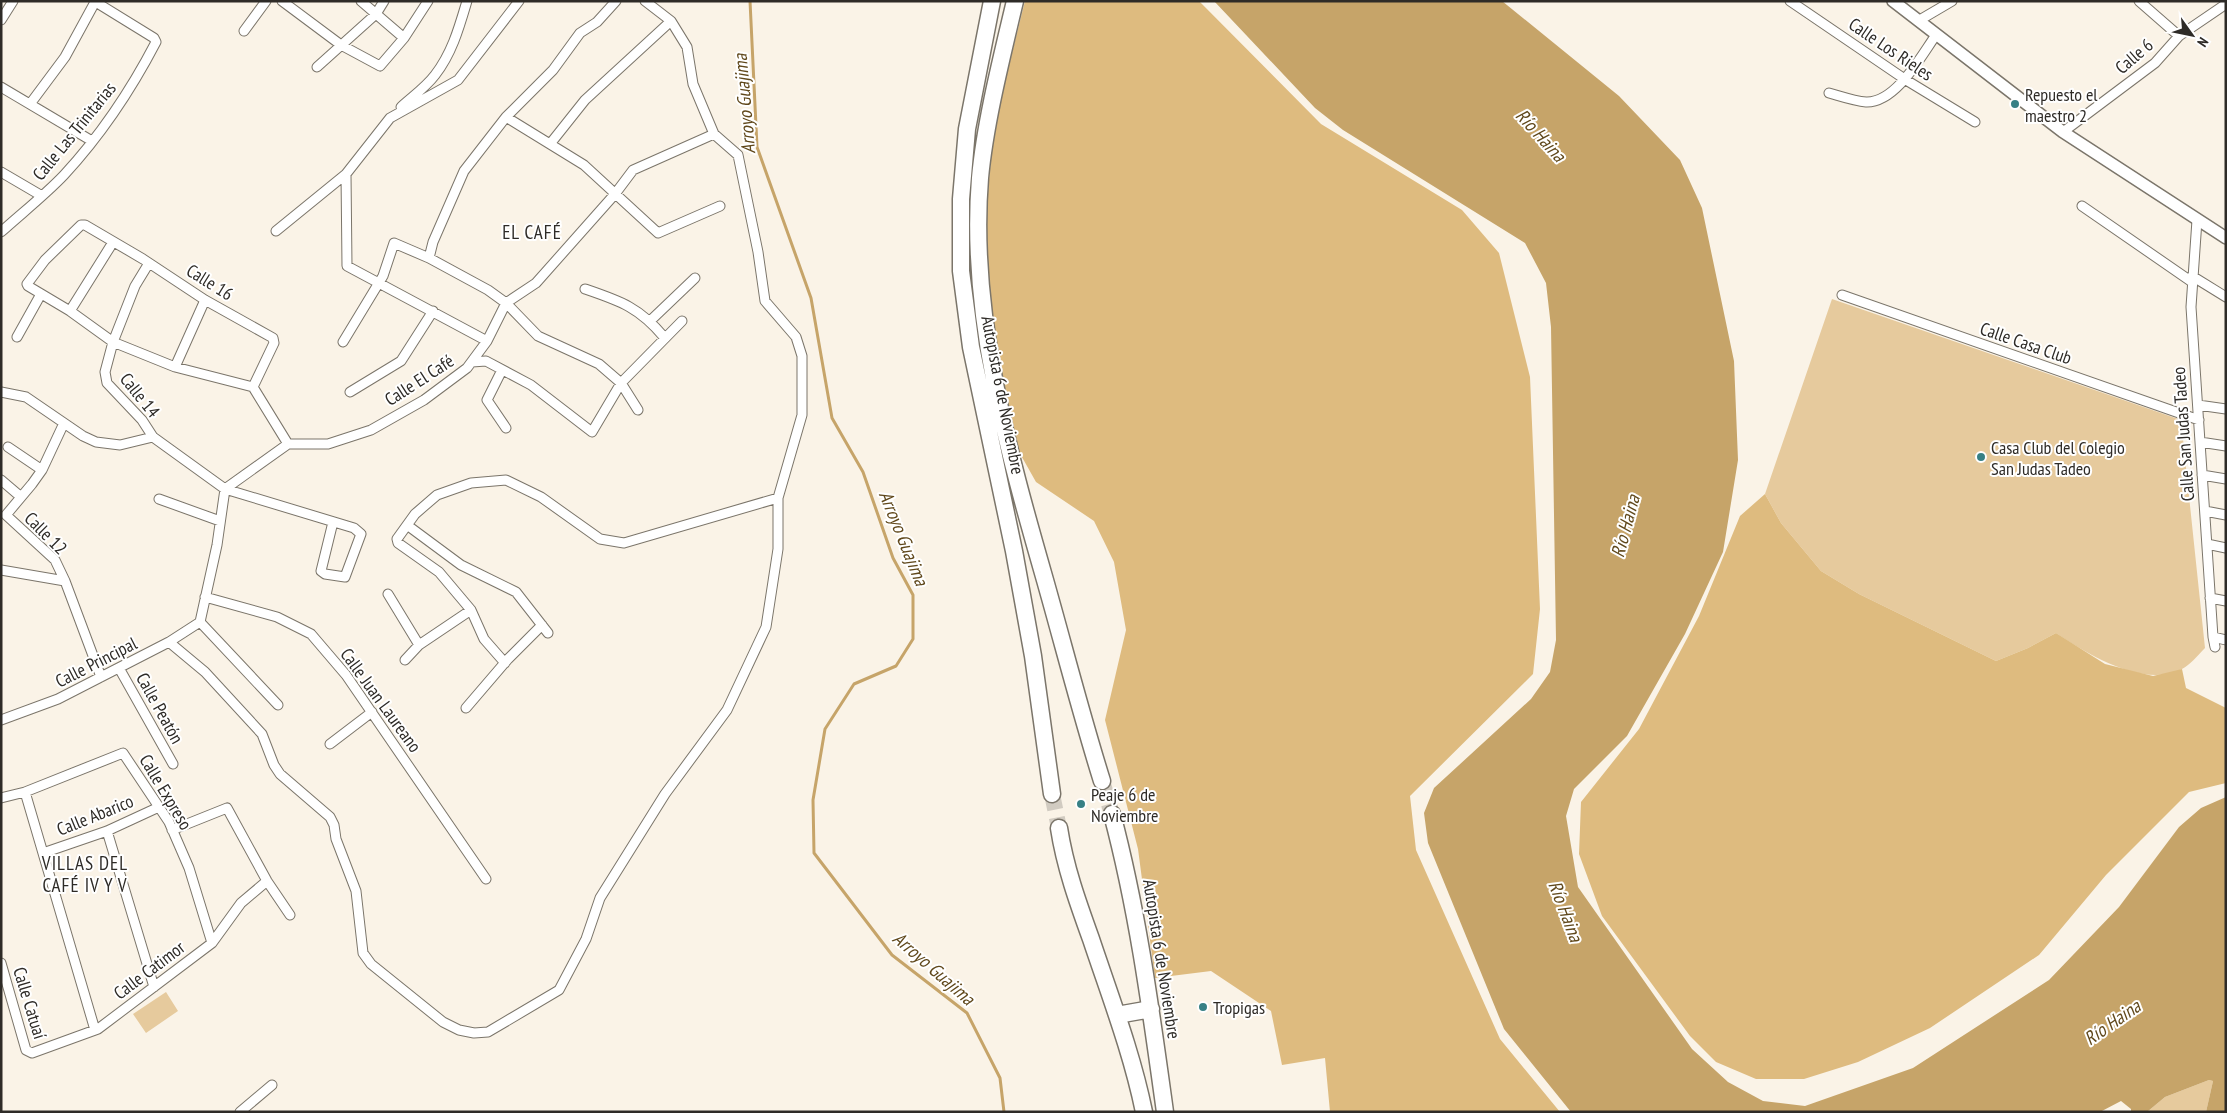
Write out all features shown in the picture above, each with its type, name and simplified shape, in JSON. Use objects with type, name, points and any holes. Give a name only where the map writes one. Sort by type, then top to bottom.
[{"type":"highway","name":"Autopista 6 de Noviembre","points":[[992,1],[967,128],[961,199],[961,271],[971,348],[1014,551],[1031,646],[1052,794]]},
{"type":"highway","name":"Autopista 6 de Noviembre","points":[[1015,1],[989,120],[980,178],[978,234],[981,287],[999,405],[1019,489],[1102,781]]},
{"type":"highway","name":"Autopista 6 de Noviembre","points":[[1112,814],[1127,867],[1151,1009],[1165,1112]]},
{"type":"highway","points":[[1059,828],[1062,848],[1075,895],[1130,1056],[1144,1112]]},
{"type":"highway","points":[[1116,1014],[1151,1009]]},
{"type":"street","points":[[1,20],[13,1]]},
{"type":"street","points":[[244,31],[266,1]]},
{"type":"street","points":[[282,1],[342,45],[380,66],[404,38],[428,1]]},
{"type":"street","points":[[361,1],[404,38]]},
{"type":"street","points":[[317,67],[376,14],[384,1]]},
{"type":"street","points":[[276,230],[346,174],[390,118],[434,77],[446,61],[454,43],[466,1]]},
{"type":"street","points":[[390,118],[458,80],[519,1]]},
{"type":"street","points":[[429,258],[433,242],[464,172],[506,117],[553,70],[580,33],[597,22],[616,1]]},
{"type":"street","points":[[169,642],[205,672],[262,734],[274,765],[280,774],[330,817],[334,824],[336,839],[356,891],[363,953],[371,964],[442,1022],[459,1030],[474,1033],[488,1032],[559,990],[586,938],[600,898],[665,794],[727,710],[766,627],[778,549],[778,498],[802,416],[802,356],[796,337],[765,301],[758,252],[738,155],[714,134],[693,84],[687,48],[671,21],[645,1]]},
{"type":"street","name":"Calle Los Rieles","points":[[1790,1],[1906,80],[1975,122]]},
{"type":"street","points":[[1893,1],[2063,132],[2226,238]]},
{"type":"street","points":[[1918,21],[1952,1]]},
{"type":"street","points":[[2139,1],[2179,36]]},
{"type":"street","points":[[30,104],[64,57],[94,2]]},
{"type":"street","name":"Calle Las Trinitarias","points":[[1,232],[64,174],[92,141],[122,102],[156,42],[154,38],[94,2]]},
{"type":"street","name":"Calle 6","points":[[2063,132],[2155,63],[2179,36],[2226,4]]},
{"type":"street","points":[[550,144],[585,100],[671,21]]},
{"type":"street","points":[[1829,92],[1867,102],[1876,100],[1906,80],[1936,35]]},
{"type":"street","points":[[1,87],[92,141]]},
{"type":"street","points":[[506,117],[584,165],[658,233],[720,206]]},
{"type":"street","points":[[506,303],[536,283],[634,170],[714,134]]},
{"type":"street","points":[[1,172],[42,196]]},
{"type":"street","points":[[346,174],[347,266],[487,342]]},
{"type":"street","points":[[2082,206],[2192,279],[2226,297]]},
{"type":"street","name":"Calle San Judas Tadeo","points":[[2197,220],[2191,307],[2210,598],[2215,647]]},
{"type":"street","name":"Calle 16","points":[[41,294],[27,284],[45,260],[81,225],[84,225],[149,263],[205,300],[273,338],[274,343],[253,387]]},
{"type":"street","points":[[343,342],[383,276],[394,243],[429,258],[488,290],[506,303],[538,336],[599,364],[621,383],[638,410]]},
{"type":"street","points":[[70,311],[110,247]]},
{"type":"street","name":"Calle 14","points":[[149,263],[135,286],[113,342],[105,372],[107,383],[142,420],[153,437],[225,488],[354,528],[360,534],[345,577],[325,574],[321,571],[333,522]]},
{"type":"street","points":[[650,321],[695,278]]},
{"type":"street","points":[[585,289],[623,302],[650,321],[664,338]]},
{"type":"street","points":[[17,337],[41,294],[70,311],[113,342],[174,367],[253,387],[288,444],[225,488],[200,622],[278,705]]},
{"type":"street","name":"Calle Casa Club","points":[[1842,295],[2199,420]]},
{"type":"street","points":[[174,367],[205,300]]},
{"type":"street","name":"Calle El Café","points":[[288,444],[328,444],[371,430],[424,400],[468,368],[487,342],[506,303]]},
{"type":"street","points":[[350,392],[401,361],[433,311]]},
{"type":"street","points":[[472,362],[486,361],[531,385],[592,432],[621,383],[682,321]]},
{"type":"street","points":[[502,370],[487,400],[506,428]]},
{"type":"street","points":[[1,392],[26,397],[83,436],[108,445],[136,442],[153,437]]},
{"type":"street","points":[[2198,405],[2226,409]]},
{"type":"street","name":"Calle 12","points":[[64,422],[42,470],[6,515],[55,560],[65,581],[101,677]]},
{"type":"street","points":[[2200,442],[2226,446]]},
{"type":"street","points":[[8,447],[42,470]]},
{"type":"street","points":[[2202,475],[2226,479]]},
{"type":"street","points":[[1,480],[21,497]]},
{"type":"street","points":[[505,663],[484,639],[471,610],[439,572],[398,542],[397,539],[416,514],[437,495],[471,483],[506,480],[541,497],[600,539],[624,543],[778,498]]},
{"type":"street","points":[[159,499],[220,521]]},
{"type":"street","points":[[2204,511],[2226,515]]},
{"type":"street","points":[[407,525],[462,565],[516,592],[548,633]]},
{"type":"street","points":[[2207,544],[2226,548]]},
{"type":"street","points":[[1,570],[65,581]]},
{"type":"street","points":[[388,594],[419,646]]},
{"type":"street","name":"Calle Juan Laureano","points":[[205,597],[277,617],[311,634],[346,675],[486,879]]},
{"type":"street","points":[[2210,598],[2226,601]]},
{"type":"street","points":[[405,660],[419,646],[471,610]]},
{"type":"street","name":"Calle Principal","points":[[1,720],[58,699],[169,642],[200,622]]},
{"type":"street","points":[[466,708],[505,663],[542,625]]},
{"type":"street","points":[[2213,637],[2226,640]]},
{"type":"street","name":"Calle Peatón","points":[[119,668],[173,764]]},
{"type":"street","points":[[330,744],[372,712]]},
{"type":"street","name":"Calle Expreso","points":[[1,798],[25,792],[123,753],[159,806],[172,830],[189,868],[212,943]]},
{"type":"street","points":[[25,792],[95,1030]]},
{"type":"street","name":"Calle Abarico","points":[[42,853],[107,831],[159,806]]},
{"type":"street","points":[[172,830],[227,808],[267,881],[290,915]]},
{"type":"street","points":[[107,831],[154,987]]},
{"type":"street","name":"Calle Catimor","points":[[28,1052],[95,1030],[212,943],[241,903],[267,881]]},
{"type":"street","name":"Calle Catuaí","points":[[1,964],[28,1052]]},
{"type":"street","points":[[240,1112],[272,1085]]},
{"type":"shaded area","points":[[1025,1],[1199,1],[1321,124],[1462,210],[1499,253],[1530,377],[1540,609],[1533,674],[1410,796],[1416,850],[1500,1039],[1560,1112],[1330,1112],[1325,1058],[1282,1065],[1271,1011],[1211,971],[1155,978],[1138,849],[1105,720],[1126,630],[1114,562],[1094,521],[1036,482],[1014,443],[992,333],[984,235],[994,125]]},
{"type":"shaded area","name":"Casa Club del Colegio San Judas Tadeo","points":[[1832,299],[2181,420],[2205,648],[2194,660],[2182,669],[2167,674],[2151,675],[2134,672],[2099,659],[2056,633],[2028,648],[1996,661],[1859,594],[1821,571],[1781,523],[1765,494]]},
{"type":"shaded area","points":[[1765,494],[1781,523],[1821,571],[1859,594],[1996,661],[2028,648],[2056,633],[2105,664],[2153,676],[2182,669],[2186,688],[2226,708],[2226,783],[2189,792],[2106,875],[2039,955],[1930,1028],[1858,1062],[1804,1079],[1756,1079],[1716,1062],[1690,1036],[1602,916],[1579,854],[1581,802],[1639,729],[1699,616],[1740,516]]},
{"type":"shaded area","points":[[166,992],[178,1011],[146,1033],[133,1014]]},
{"type":"shaded area","points":[[2209,1080],[2213,1081],[2206,1112],[2147,1112],[2165,1097]]},
{"type":"water","name":"Río Haina","points":[[1214,1],[1502,1],[1619,96],[1680,160],[1702,208],[1734,361],[1738,460],[1723,552],[1685,634],[1627,736],[1574,789],[1566,816],[1578,887],[1692,1049],[1728,1082],[1763,1101],[1805,1106],[1913,1068],[2049,980],[2119,907],[2179,827],[2201,808],[2226,797],[2226,1112],[2206,1112],[2213,1081],[2209,1080],[2165,1097],[2147,1112],[2131,1112],[2131,1109],[2121,1101],[2100,1112],[1571,1112],[1504,1029],[1428,843],[1424,813],[1434,788],[1531,699],[1550,672],[1556,640],[1551,327],[1546,283],[1525,243],[1343,130],[1315,108]]},
{"type":"waterway","name":"Arroyo Guajima","points":[[750,1],[757,147],[811,298],[832,418],[863,472],[893,558],[913,595],[913,639],[896,666],[854,684],[825,729],[813,800],[814,853],[892,955],[967,1013],[1000,1078],[1004,1112]]},
{"type":"tunnel","points":[[1102,781],[1112,814]]},
{"type":"tunnel","points":[[1052,794],[1059,828]]},
{"type":"place","name":"Repuesto el maestro 2","points":[[2015,104]]},
{"type":"place","name":"Casa Club del Colegio San Judas Tadeo","points":[[1981,457]]},
{"type":"place","name":"Peaje 6 de Noviembre","points":[[1081,804]]},
{"type":"place","name":"Tropigas","points":[[1203,1007]]},
{"type":"district","name":"EL CAFÉ","points":[[532,232]]},
{"type":"district","name":"VILLAS DEL CAFÉ IV Y V","points":[[85,874]]}]
